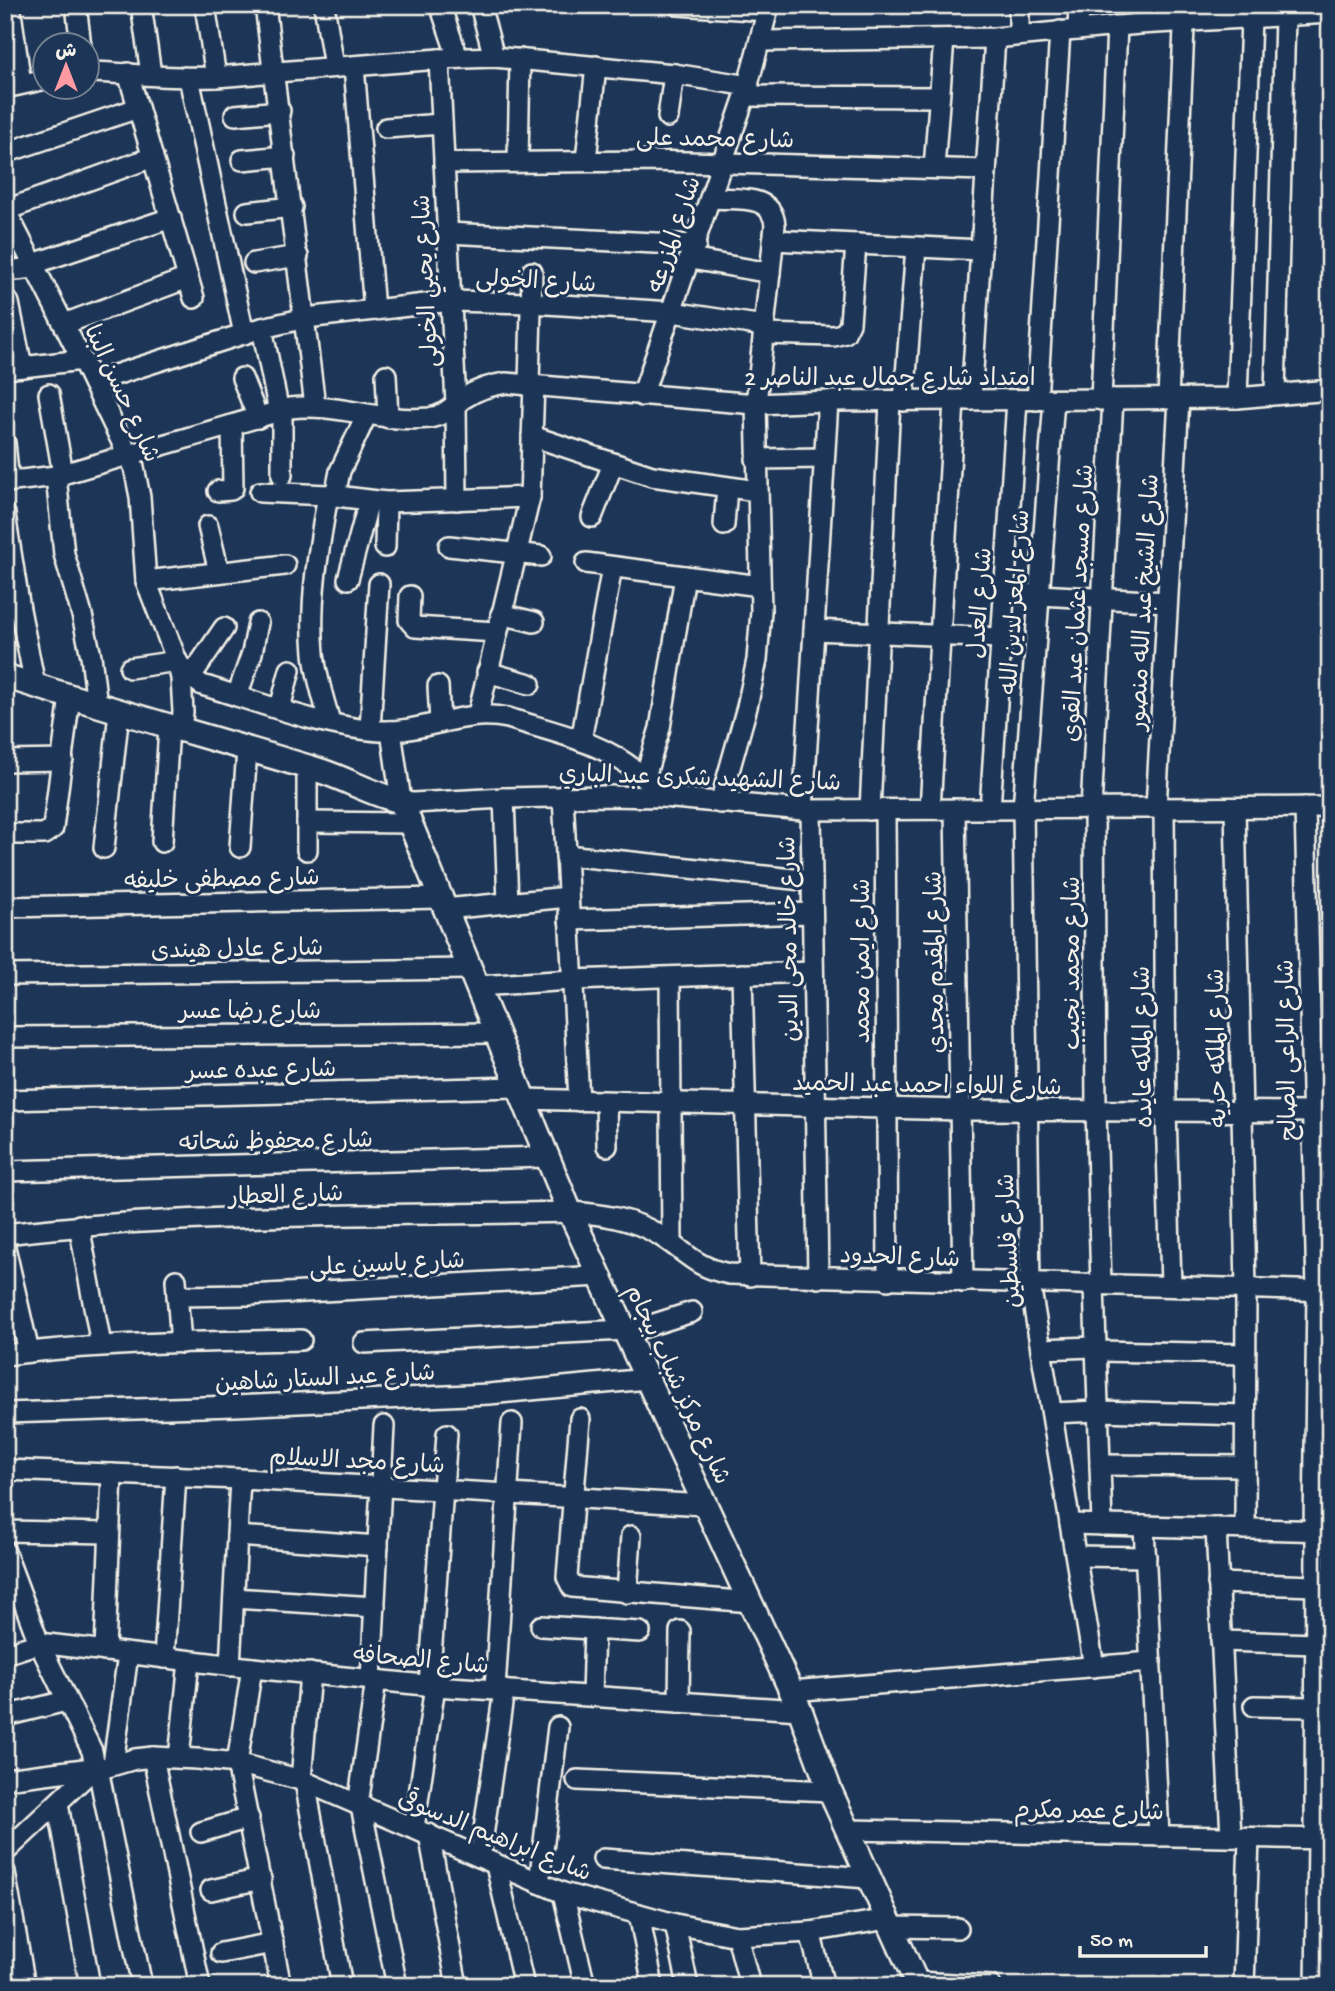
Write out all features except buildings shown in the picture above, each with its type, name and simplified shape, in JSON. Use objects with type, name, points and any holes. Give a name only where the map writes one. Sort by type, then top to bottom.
[{"type":"main road","name":"شارع الشهيد شكرى عبد الباري","points":[[5,676],[340,777],[371,792],[401,801]]},
{"type":"main road","name":"شارع مركز شباب بيجام","points":[[401,801],[570,1212],[796,1701],[830,1791],[918,1984]]},
{"type":"street","points":[[10,5],[13,86],[32,82]]},
{"type":"street","points":[[76,5],[79,32]]},
{"type":"street","points":[[141,5],[151,74]]},
{"type":"street","points":[[205,5],[216,77]]},
{"type":"street","points":[[265,5],[315,406]]},
{"type":"street","points":[[325,5],[334,67]]},
{"type":"street","name":"شارع يحيي الخولى","points":[[440,5],[449,58],[442,124],[456,404],[457,500]]},
{"type":"street","points":[[480,5],[494,57]]},
{"type":"street","points":[[678,5],[768,8]]},
{"type":"street","points":[[1019,5],[1019,36]]},
{"type":"street","name":"شارع المعز لدين الله","points":[[1023,809],[1040,595],[1046,400],[1069,30],[1079,5]]},
{"type":"street","name":"شارع المزرعه","points":[[642,396],[747,91],[768,8]]},
{"type":"street","name":"شارع الشيخ عبد الله منصور","points":[[1160,808],[1185,13]]},
{"type":"street","points":[[1275,394],[1287,13]]},
{"type":"street","points":[[761,41],[995,38],[1117,26],[1139,15],[1330,13]]},
{"type":"street","points":[[1237,398],[1240,14]]},
{"type":"street","name":"شارع مسجد عثمان عبد القوى","points":[[1093,809],[1117,26]]},
{"type":"street","points":[[930,809],[940,635],[962,400],[981,250],[995,38]]},
{"type":"street","points":[[934,168],[944,39]]},
{"type":"street","points":[[102,72],[216,77],[449,58],[494,57],[674,74],[747,91],[940,97]]},
{"type":"street","points":[[518,161],[520,59]]},
{"type":"street","points":[[354,66],[374,310]]},
{"type":"street","points":[[586,160],[596,66]]},
{"type":"street","points":[[128,73],[194,298]]},
{"type":"street","points":[[668,117],[674,74]]},
{"type":"street","points":[[189,78],[253,331],[281,411],[282,475]]},
{"type":"street","points":[[5,153],[138,108]]},
{"type":"street","points":[[235,115],[280,111]]},
{"type":"street","points":[[386,128],[442,124]]},
{"type":"street","points":[[242,160],[285,156]]},
{"type":"street","points":[[7,214],[153,158]]},
{"type":"street","name":"شارع محمد على","points":[[444,163],[586,160],[986,170]]},
{"type":"street","points":[[712,198],[761,202],[767,205],[774,217],[755,404],[761,611],[757,660],[720,803]]},
{"type":"street","points":[[247,212],[292,207]]},
{"type":"street","name":"شارع حسن البنا","points":[[7,214],[129,455],[140,497],[146,581],[177,661],[182,695],[175,729],[162,842]]},
{"type":"street","points":[[5,271],[34,266],[171,218]]},
{"type":"street","points":[[447,233],[693,252],[770,273]]},
{"type":"street","points":[[773,240],[981,250]]},
{"type":"street","name":"شارع الخولى","points":[[93,382],[253,331],[306,318],[451,301],[672,312],[764,330],[834,336],[845,333],[850,323],[856,244]]},
{"type":"street","name":"شارع ايمن محمد","points":[[888,1280],[887,1108],[878,810],[879,633],[897,401],[916,247]]},
{"type":"street","points":[[254,263],[298,256]]},
{"type":"street","points":[[478,714],[530,498],[532,272]]},
{"type":"street","points":[[64,324],[188,278]]},
{"type":"street","points":[[9,303],[14,368],[82,360]]},
{"type":"street","points":[[386,375],[388,418]]},
{"type":"street","points":[[242,378],[258,418]]},
{"type":"street","name":"امتداد شارع جمال عبد الناصر 2","points":[[7,482],[60,475],[281,411],[315,406],[388,418],[433,417],[450,410],[475,392],[495,385],[531,384],[755,404],[1237,398],[1330,390]]},
{"type":"street","points":[[49,394],[60,475],[64,554],[108,708],[104,848]]},
{"type":"street","name":"شارع العدل","points":[[990,809],[1017,400]]},
{"type":"street","name":"شارع خالد محى الدين","points":[[818,1278],[813,912],[807,810],[814,630],[828,401]]},
{"type":"street","points":[[330,723],[313,650],[316,572],[332,495],[366,415]]},
{"type":"street","points":[[218,491],[233,488],[232,426]]},
{"type":"street","points":[[532,436],[652,476],[757,491]]},
{"type":"street","points":[[5,443],[7,482]]},
{"type":"street","points":[[756,458],[824,458]]},
{"type":"street","points":[[592,517],[612,464]]},
{"type":"street","points":[[724,525],[727,487]]},
{"type":"street","points":[[260,492],[332,495],[377,502],[530,498]]},
{"type":"street","points":[[377,502],[385,547]]},
{"type":"street","points":[[348,579],[377,502]]},
{"type":"street","points":[[5,514],[10,583],[35,685]]},
{"type":"street","points":[[208,526],[225,578]]},
{"type":"street","points":[[449,546],[541,556]]},
{"type":"street","points":[[586,563],[760,586]]},
{"type":"street","points":[[146,581],[225,578],[285,565]]},
{"type":"street","points":[[581,741],[612,567]]},
{"type":"street","points":[[645,777],[660,728],[685,576]]},
{"type":"street","points":[[370,729],[379,584]]},
{"type":"street","points":[[1004,593],[1167,602]]},
{"type":"street","points":[[410,596],[409,620],[415,627],[534,622]]},
{"type":"street","points":[[237,696],[252,653],[258,623]]},
{"type":"street","points":[[190,678],[224,628]]},
{"type":"street","points":[[814,630],[1001,638]]},
{"type":"street","points":[[130,668],[177,661],[190,678],[202,685],[330,723],[370,729],[391,731],[478,714],[493,714],[581,741],[615,755],[645,777],[663,797]]},
{"type":"street","points":[[280,708],[290,670]]},
{"type":"street","points":[[487,673],[530,684]]},
{"type":"street","points":[[438,686],[440,722]]},
{"type":"street","points":[[5,834],[44,834],[53,828],[70,696]]},
{"type":"street","points":[[391,731],[401,801]]},
{"type":"street","points":[[240,847],[247,750]]},
{"type":"street","points":[[5,761],[62,760]]},
{"type":"street","points":[[307,767],[307,850]]},
{"type":"street","points":[[563,796],[579,1101]]},
{"type":"street","name":"شارع الشهيد شكرى عبد الباري","points":[[401,801],[426,804],[563,796],[663,797],[807,810],[1330,807]]},
{"type":"street","points":[[504,798],[508,903]]},
{"type":"street","name":"شارع الراعى الصالح","points":[[1305,807],[1321,1112],[1323,1291],[1320,1530],[1316,1586],[1315,1707],[1321,1839],[1316,1986]]},
{"type":"street","name":"شارع الملكه عايده","points":[[1160,808],[1171,1286]]},
{"type":"street","name":"شارع الملكه حريه","points":[[1235,808],[1246,1287]]},
{"type":"street","name":"شارع المقدم مجدي","points":[[956,809],[963,1282]]},
{"type":"street","name":"شارع فلسطين","points":[[1023,809],[1030,1284],[1094,1667]]},
{"type":"street","name":"شارع محمد نجيب","points":[[1093,809],[1097,1285]]},
{"type":"street","points":[[307,822],[410,823]]},
{"type":"street","points":[[566,855],[812,881]]},
{"type":"street","name":"شارع مصطفى خليفه","points":[[5,907],[508,903],[568,897]]},
{"type":"street","points":[[569,920],[813,912]]},
{"type":"street","name":"شارع عادل هيندى","points":[[5,975],[473,977],[572,980],[813,972]]},
{"type":"street","points":[[742,974],[750,1276]]},
{"type":"street","points":[[670,977],[672,1243]]},
{"type":"street","name":"شارع رضا عسر","points":[[5,1037],[496,1033]]},
{"type":"street","name":"شارع اللواء احمد عبد الحميد","points":[[521,1093],[579,1101],[672,1104],[961,1110],[1321,1112]]},
{"type":"street","name":"شارع عبده عسر","points":[[5,1100],[521,1093]]},
{"type":"street","points":[[606,1102],[607,1146]]},
{"type":"street","name":"شارع محفوظ شحاته","points":[[5,1171],[547,1157]]},
{"type":"street","name":"شارع الحدود","points":[[570,1212],[624,1219],[672,1243],[697,1264],[713,1271],[750,1276],[1323,1291]]},
{"type":"street","name":"شارع العطار","points":[[5,1234],[79,1225],[284,1217],[570,1212]]},
{"type":"street","points":[[79,1225],[101,1345]]},
{"type":"street","points":[[5,1247],[29,1352]]},
{"type":"street","name":"شارع ياسين على","points":[[181,1343],[176,1288],[290,1293],[600,1276]]},
{"type":"street","points":[[1097,1285],[1096,1350],[1102,1525]]},
{"type":"street","points":[[1245,1529],[1246,1287]]},
{"type":"street","points":[[364,1343],[625,1331],[692,1312]]},
{"type":"street","points":[[5,1355],[101,1345],[301,1340]]},
{"type":"street","points":[[1041,1349],[1093,1347],[1096,1350],[1245,1354]]},
{"type":"street","name":"شارع عبد الستار شاهين","points":[[5,1413],[249,1406],[489,1394],[647,1379]]},
{"type":"street","points":[[1052,1413],[1098,1411],[1245,1415]]},
{"type":"street","points":[[580,1419],[567,1577],[570,1584],[576,1589],[751,1602]]},
{"type":"street","points":[[512,1423],[500,1690],[488,1861],[524,1986]]},
{"type":"street","points":[[384,1426],[373,1680],[359,1806],[397,1986]]},
{"type":"street","points":[[447,1434],[422,1831],[457,1986]]},
{"type":"street","points":[[1100,1465],[1245,1466]]},
{"type":"street","name":"شارع مجد الاسلام","points":[[5,1470],[443,1489],[706,1505]]},
{"type":"street","points":[[105,1651],[112,1474]]},
{"type":"street","points":[[164,1658],[176,1476]]},
{"type":"street","points":[[230,1666],[240,1479]]},
{"type":"street","points":[[1070,1524],[1320,1530]]},
{"type":"street","points":[[1144,1526],[1159,1836]]},
{"type":"street","points":[[1216,1528],[1221,1641],[1240,1837],[1244,1986]]},
{"type":"street","points":[[5,1531],[109,1533]]},
{"type":"street","points":[[237,1536],[378,1546]]},
{"type":"street","points":[[626,1593],[631,1536]]},
{"type":"street","points":[[1076,1556],[1146,1557]]},
{"type":"street","points":[[6,1558],[39,1643],[98,1768],[142,1986]]},
{"type":"street","points":[[1218,1583],[1316,1586]]},
{"type":"street","points":[[234,1598],[375,1607]]},
{"type":"street","points":[[541,1626],[640,1632]]},
{"type":"street","points":[[592,1696],[594,1629]]},
{"type":"street","points":[[679,1702],[680,1631]]},
{"type":"street","points":[[1221,1641],[1316,1644]]},
{"type":"street","points":[[5,1654],[39,1643]]},
{"type":"street","name":"شارع الصحافه","points":[[39,1643],[373,1680],[679,1702],[796,1701],[1150,1662]]},
{"type":"street","points":[[5,1852],[98,1768],[128,1654]]},
{"type":"street","points":[[179,1758],[189,1661]]},
{"type":"street","points":[[252,1668],[237,1763],[281,1986]]},
{"type":"street","points":[[310,1673],[303,1781],[342,1986]]},
{"type":"street","points":[[5,1716],[66,1701]]},
{"type":"street","points":[[1254,1706],[1315,1707]]},
{"type":"street","points":[[539,1883],[558,1727]]},
{"type":"street","points":[[153,1757],[200,1986]]},
{"type":"street","name":"شارع ابراهيم الدسوقى","points":[[5,1779],[98,1768],[153,1757],[237,1763],[303,1781],[563,1893],[675,1924],[737,1936],[810,1932],[890,1923],[958,1928]]},
{"type":"street","points":[[577,1780],[830,1791]]},
{"type":"street","points":[[58,1804],[90,1986]]},
{"type":"street","points":[[201,1832],[249,1818]]},
{"type":"street","name":"شارع عمر مكرم","points":[[847,1829],[1321,1839]]},
{"type":"street","points":[[603,1859],[868,1878]]},
{"type":"street","points":[[5,1872],[25,1986]]},
{"type":"street","points":[[211,1890],[261,1879]]},
{"type":"street","points":[[563,1893],[585,1986]]},
{"type":"street","points":[[639,1914],[653,1986]]},
{"type":"street","points":[[675,1924],[688,1986]]},
{"type":"street","points":[[810,1932],[824,1986]]},
{"type":"street","points":[[737,1936],[750,1986]]},
{"type":"street","points":[[221,1953],[273,1943]]},
{"type":"street","points":[[918,1984],[991,1986]]}]
